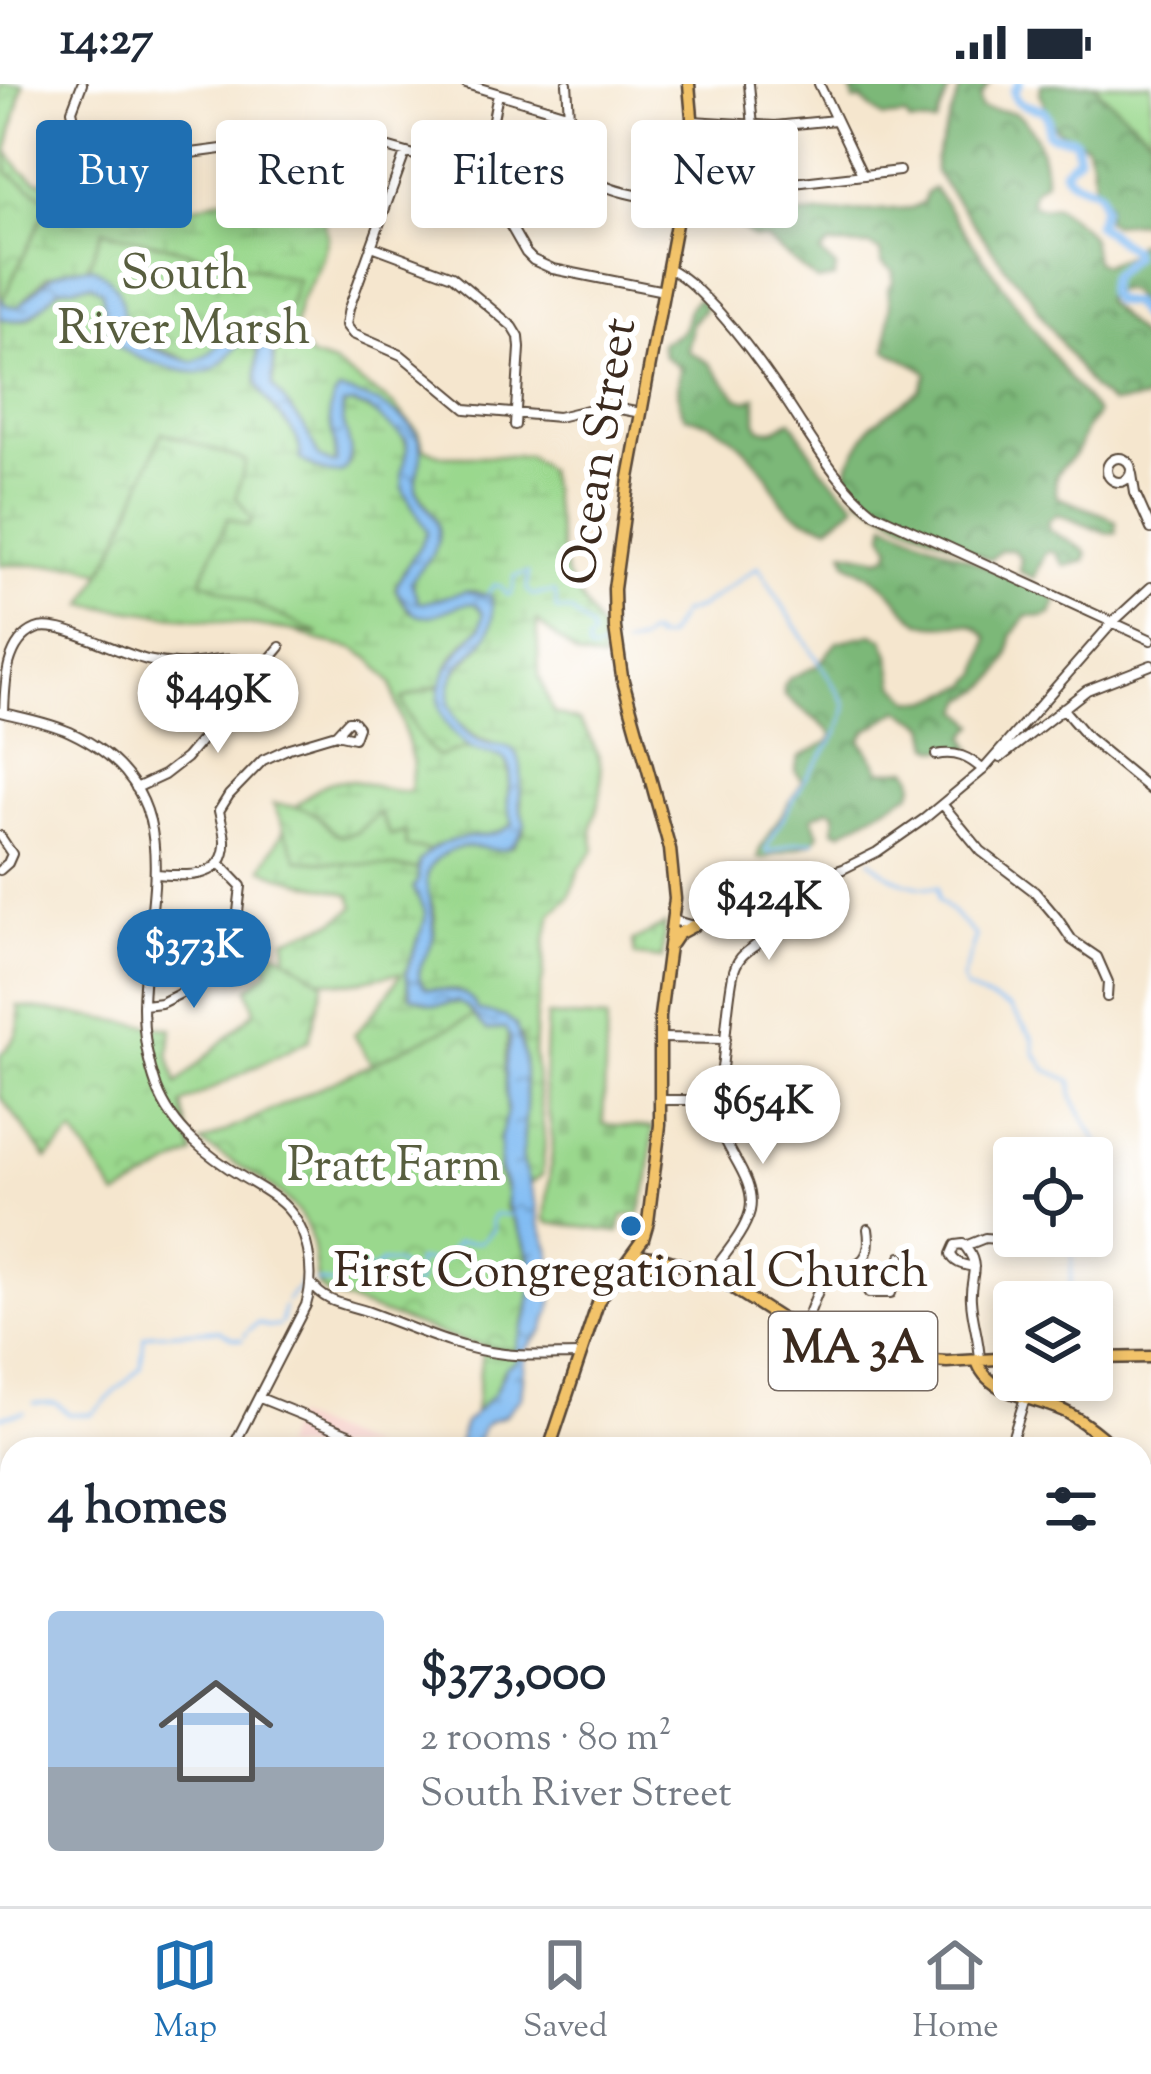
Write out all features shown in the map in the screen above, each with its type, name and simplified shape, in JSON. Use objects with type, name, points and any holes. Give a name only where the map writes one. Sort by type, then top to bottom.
[{"type":"main road","name":"Ocean Street","points":[[689,84],[692,120]]},
{"type":"main road","name":"Ocean Street","points":[[553,1437],[599,1300],[643,1239],[649,1222],[661,1100],[659,1038],[674,920],[673,863],[622,677],[614,614],[619,540],[675,228]]},
{"type":"main road","points":[[670,946],[678,934],[699,923]]},
{"type":"main road","points":[[649,1222],[647,1246],[664,1262]]},
{"type":"main road","name":"MA 3A","points":[[632,1255],[711,1274],[803,1329],[865,1355],[947,1362],[993,1359]]},
{"type":"main road","points":[[614,1277],[664,1262]]},
{"type":"main road","points":[[1113,1358],[1151,1357]]},
{"type":"main road","points":[[979,1360],[984,1375],[993,1380]]},
{"type":"main road","points":[[1033,1401],[1069,1413],[1100,1437]]},
{"type":"street","points":[[82,84],[72,110],[75,124],[88,135],[146,159],[275,142],[354,142],[411,154]]},
{"type":"street","points":[[466,84],[570,115]]},
{"type":"street","points":[[567,84],[576,158],[583,171],[596,183],[631,193]]},
{"type":"street","points":[[748,84],[751,120]]},
{"type":"street","points":[[819,84],[862,174]]},
{"type":"street","points":[[493,120],[498,94]]},
{"type":"street","points":[[798,123],[835,120]]},
{"type":"street","points":[[406,153],[347,315],[349,330],[401,356],[466,409],[567,417],[604,406],[641,413]]},
{"type":"street","points":[[798,182],[899,171]]},
{"type":"street","points":[[512,228],[532,260],[554,269],[664,290]]},
{"type":"street","points":[[372,246],[452,276],[508,321],[519,342],[515,425]]},
{"type":"street","points":[[668,268],[687,280],[736,332],[824,458],[874,513],[1151,640]]},
{"type":"street","points":[[1131,467],[1135,493],[1151,529]]},
{"type":"street","points":[[983,770],[1114,621],[1151,587]]},
{"type":"street","points":[[239,1437],[304,1309],[311,1282],[304,1237],[291,1212],[210,1156],[185,1133],[165,1104],[149,1060],[143,1005],[156,850],[151,820],[136,788],[107,756],[82,738],[2,712],[14,652],[26,635],[46,626],[151,661],[193,664],[233,658],[246,660],[261,671]]},
{"type":"street","points":[[136,788],[178,766],[280,647]]},
{"type":"street","points":[[674,920],[699,923],[759,896],[859,862],[943,805],[1087,690],[1151,665]]},
{"type":"street","points":[[1062,708],[1088,738],[1151,790]]},
{"type":"street","points":[[156,874],[198,876],[218,863],[225,842],[220,811],[229,795],[268,757],[336,734]]},
{"type":"street","points":[[936,755],[970,758],[983,770]]},
{"type":"street","points":[[943,805],[981,850],[1035,892],[1072,940],[1097,957],[1104,967],[1108,997]]},
{"type":"street","points":[[0,836],[12,854],[0,870]]},
{"type":"street","points":[[218,863],[241,886],[239,928]]},
{"type":"street","points":[[711,1274],[741,1230],[751,1203],[722,1132],[718,1100],[734,970],[768,928],[759,896]]},
{"type":"street","points":[[143,1005],[161,1003],[230,969]]},
{"type":"street","points":[[659,1038],[725,1039]]},
{"type":"street","points":[[661,1100],[718,1100]]},
{"type":"street","points":[[803,1329],[824,1276],[866,1257],[871,1246],[868,1229]]},
{"type":"street","points":[[965,1246],[993,1239]]},
{"type":"street","points":[[974,1267],[952,1258],[955,1245],[960,1243],[972,1255],[974,1267],[970,1298],[979,1360]]},
{"type":"street","points":[[854,1266],[869,1292],[891,1293],[902,1257]]},
{"type":"street","points":[[311,1282],[332,1302]]},
{"type":"street","points":[[304,1309],[332,1302],[443,1341],[514,1355],[580,1355]]},
{"type":"street","points":[[260,1398],[355,1437]]},
{"type":"street","points":[[1013,1437],[1023,1401]]},
{"type":"shaded area","points":[[293,1417],[343,1437],[286,1437]]},
{"type":"green space","points":[[0,84],[23,84],[7,151],[36,180],[36,228],[192,228],[192,208],[216,200],[216,228],[326,228],[328,238],[321,264],[299,304],[293,337],[311,357],[334,364],[394,405],[419,432],[424,448],[444,456],[528,456],[547,470],[566,575],[601,632],[602,661],[578,656],[537,621],[539,675],[553,713],[579,721],[586,731],[602,779],[592,828],[595,849],[580,868],[569,898],[552,913],[545,943],[534,1054],[545,1142],[542,1175],[528,1185],[522,1162],[526,1104],[521,1036],[495,1015],[477,1010],[459,991],[426,988],[418,981],[435,926],[426,882],[435,858],[458,848],[512,847],[524,831],[519,779],[508,747],[472,734],[449,705],[455,673],[485,639],[491,597],[473,591],[418,602],[411,581],[438,537],[435,520],[415,486],[422,450],[387,411],[339,391],[339,458],[331,463],[319,457],[304,426],[273,387],[275,349],[92,267],[47,276],[18,307],[6,305],[0,297]]},
{"type":"green space","name":"South River Marsh","points":[[0,84],[23,84],[7,151],[8,173],[36,192],[37,228],[2,301]]},
{"type":"green space","points":[[850,84],[951,84],[936,124],[910,123],[906,116],[883,118],[861,100],[854,101]]},
{"type":"green space","points":[[962,84],[989,84],[980,97],[981,108],[1011,112],[1026,123],[1041,151],[1045,172],[1045,181],[1031,198],[1033,205],[1055,206],[1085,229],[1095,261],[1103,265],[1132,254],[1137,243],[1151,243],[1151,312],[1126,290],[1105,295],[1105,302],[1138,334],[1151,357],[1151,399],[1112,404],[1092,388],[1031,296],[935,172]]},
{"type":"green space","points":[[1041,84],[1095,84],[1151,137],[1151,229],[1139,222],[1111,224],[1106,220],[1107,203],[1094,185],[1086,144],[1055,128],[1040,95]]},
{"type":"green space","points":[[1088,84],[1151,84],[1151,146]]},
{"type":"green space","points":[[934,188],[1097,413],[1076,452],[1058,473],[1057,497],[1105,515],[1116,522],[1116,533],[1057,514],[1047,522],[1049,530],[1084,550],[1085,561],[1065,566],[1054,551],[1046,552],[1034,578],[1019,571],[1021,558],[1013,550],[1001,550],[990,560],[861,498],[846,477],[850,461],[872,424],[920,390],[927,373],[887,350],[888,289],[893,271],[870,246],[829,245],[820,253],[836,268],[834,278],[817,281],[766,239],[754,238],[741,228],[798,228],[798,215],[911,208],[923,203]]},
{"type":"green space","name":"South River Marsh","points":[[103,230],[298,280],[275,348],[259,332],[237,328],[194,362],[131,338],[122,324],[123,311],[87,268]]},
{"type":"green space","points":[[83,284],[102,290],[104,308],[137,357],[155,362],[229,356],[245,340],[252,344],[258,353],[261,390],[303,453],[322,472],[350,463],[343,405],[365,408],[392,425],[408,449],[405,493],[428,531],[395,589],[409,611],[465,602],[476,604],[483,613],[480,627],[447,669],[441,706],[443,716],[504,759],[513,824],[440,845],[420,863],[413,888],[425,920],[406,972],[409,995],[430,1004],[460,1003],[476,1021],[505,1028],[510,1038],[500,1169],[513,1220],[532,1265],[526,1325],[514,1354],[517,1361],[503,1371],[494,1394],[475,1413],[486,1318],[393,1099],[354,1035],[401,974],[336,982],[287,966],[285,939],[334,922],[355,907],[351,895],[262,868],[284,830],[283,817],[322,786],[344,780],[410,791],[413,763],[391,683],[372,660],[355,649],[278,624],[118,592],[102,572],[78,565],[0,565],[0,318],[31,317],[54,293]]},
{"type":"green space","points":[[697,299],[704,302],[704,309],[692,323],[688,351],[709,363],[738,398],[756,397],[760,428],[776,429],[791,420],[822,469],[856,503],[829,526],[787,507],[741,445],[682,411],[680,367],[664,356],[661,343],[681,332]]},
{"type":"green space","name":"South River Marsh","points":[[162,432],[246,461],[236,497],[252,519],[248,526],[228,518],[201,580],[320,634],[85,605],[118,542]]},
{"type":"green space","points":[[886,522],[1057,601],[1051,614],[1027,616],[1011,636],[1008,656],[998,674],[966,699],[961,710],[976,725],[966,736],[973,751],[931,746],[927,725],[900,710],[866,731],[861,740],[881,771],[908,769],[914,780],[911,793],[841,832],[834,830],[835,812],[829,809],[812,817],[819,834],[814,842],[758,858],[803,781],[795,771],[799,757],[833,736],[784,695],[790,678],[817,666],[837,642],[872,634],[883,638],[895,684],[911,700],[929,701],[969,685],[980,673],[988,638],[980,630],[965,624],[924,623],[881,583],[847,562],[844,551],[887,556],[892,547],[884,534]]},
{"type":"green space","points":[[440,685],[447,719],[469,747],[438,757],[416,731],[402,699]]},
{"type":"green space","points":[[273,804],[312,812],[340,836],[356,833],[379,813],[391,836],[405,832],[406,847],[432,850],[418,869],[298,860]]},
{"type":"green space","points":[[740,871],[751,892],[722,906],[711,883]]},
{"type":"green space","points":[[665,923],[662,959],[635,956],[633,941]]},
{"type":"green space","points":[[268,950],[324,982],[309,1040],[182,1104],[193,1154],[117,1197],[74,1133],[47,1159],[0,1096],[0,1055],[17,1033],[18,1006],[172,1029],[169,1055],[177,1084],[255,1011],[248,988],[269,970],[259,955]]},
{"type":"green space","name":"Pratt Farm","points":[[474,1016],[487,1027],[508,1027],[507,1111],[498,1141],[502,1143],[499,1172],[509,1192],[505,1207],[524,1245],[531,1277],[515,1350],[464,1342],[327,1294],[318,1286],[309,1231],[290,1203],[201,1143]]},
{"type":"green space","points":[[547,1016],[607,1019],[603,1124],[653,1128],[640,1214],[623,1216],[619,1232],[545,1219],[553,1142],[544,1084]]},
{"type":"water","points":[[92,267],[110,280],[122,304],[125,331],[156,350],[194,362],[237,328],[250,327],[265,337],[273,349],[273,387],[304,426],[319,457],[331,463],[336,463],[336,454],[330,408],[339,391],[400,416],[421,446],[416,487],[439,533],[431,555],[411,581],[418,602],[466,591],[491,596],[490,630],[458,668],[450,703],[455,719],[472,737],[509,747],[518,757],[525,825],[509,847],[459,848],[435,861],[427,879],[433,938],[419,975],[426,988],[463,994],[477,1010],[516,1025],[524,1057],[522,1162],[550,1250],[554,1287],[543,1331],[526,1349],[521,1397],[504,1416],[483,1427],[479,1437],[460,1437],[465,1423],[494,1394],[506,1367],[517,1361],[534,1271],[507,1205],[500,1169],[510,1038],[505,1028],[488,1030],[463,1005],[435,1005],[411,997],[406,973],[425,920],[413,888],[419,862],[443,844],[492,834],[513,824],[508,764],[468,746],[452,731],[439,700],[447,670],[481,627],[483,613],[476,604],[468,604],[422,616],[409,610],[396,589],[427,531],[403,490],[406,439],[369,409],[343,405],[348,464],[343,472],[326,472],[300,459],[297,438],[258,385],[258,347],[246,340],[210,371],[177,370],[149,361],[119,346],[106,320],[102,291],[91,284],[59,289],[27,318],[0,318],[0,297],[6,305],[18,307],[57,273]]},
{"type":"waterway","points":[[1019,84],[1014,91],[1017,100],[1044,110],[1048,133],[1075,140],[1078,156],[1064,170],[1066,175],[1099,192],[1103,208],[1097,225],[1131,249],[1133,256],[1110,277],[1108,292],[1114,301],[1132,303],[1144,320],[1151,319]]},
{"type":"waterway","points":[[624,646],[647,635],[667,637],[682,613],[699,608],[758,567],[846,704],[838,732],[766,849],[768,853],[815,841]]},
{"type":"waterway","points":[[488,593],[494,585],[507,595],[512,593],[515,576],[528,573],[527,590],[532,595],[553,592],[556,610],[571,611],[591,630],[588,651],[608,645]]},
{"type":"waterway","points":[[870,860],[901,881],[938,887],[939,900],[976,936],[962,979],[966,989],[1010,1008],[1033,1038],[1035,1053],[1047,1070],[1072,1081],[1072,1097],[1095,1137]]},
{"type":"waterway","points":[[315,1281],[338,1285],[345,1269],[395,1263],[405,1269],[404,1285],[412,1289],[418,1281],[416,1261],[442,1261],[457,1242],[480,1242],[493,1230],[494,1215],[511,1215]]},
{"type":"waterway","points":[[1071,1281],[1072,1257]]},
{"type":"waterway","points":[[287,1301],[300,1289],[301,1281],[306,1282]]},
{"type":"waterway","points":[[281,1323],[284,1307]]},
{"type":"waterway","points":[[249,1330],[258,1323],[278,1326]]},
{"type":"waterway","points":[[34,1403],[56,1403],[69,1414],[92,1414],[141,1367],[144,1337],[153,1334],[219,1330],[242,1340]]},
{"type":"waterway","points":[[0,1417],[24,1412]]},
{"type":"place","name":"First Congregational Church","points":[[631,1226]]}]
